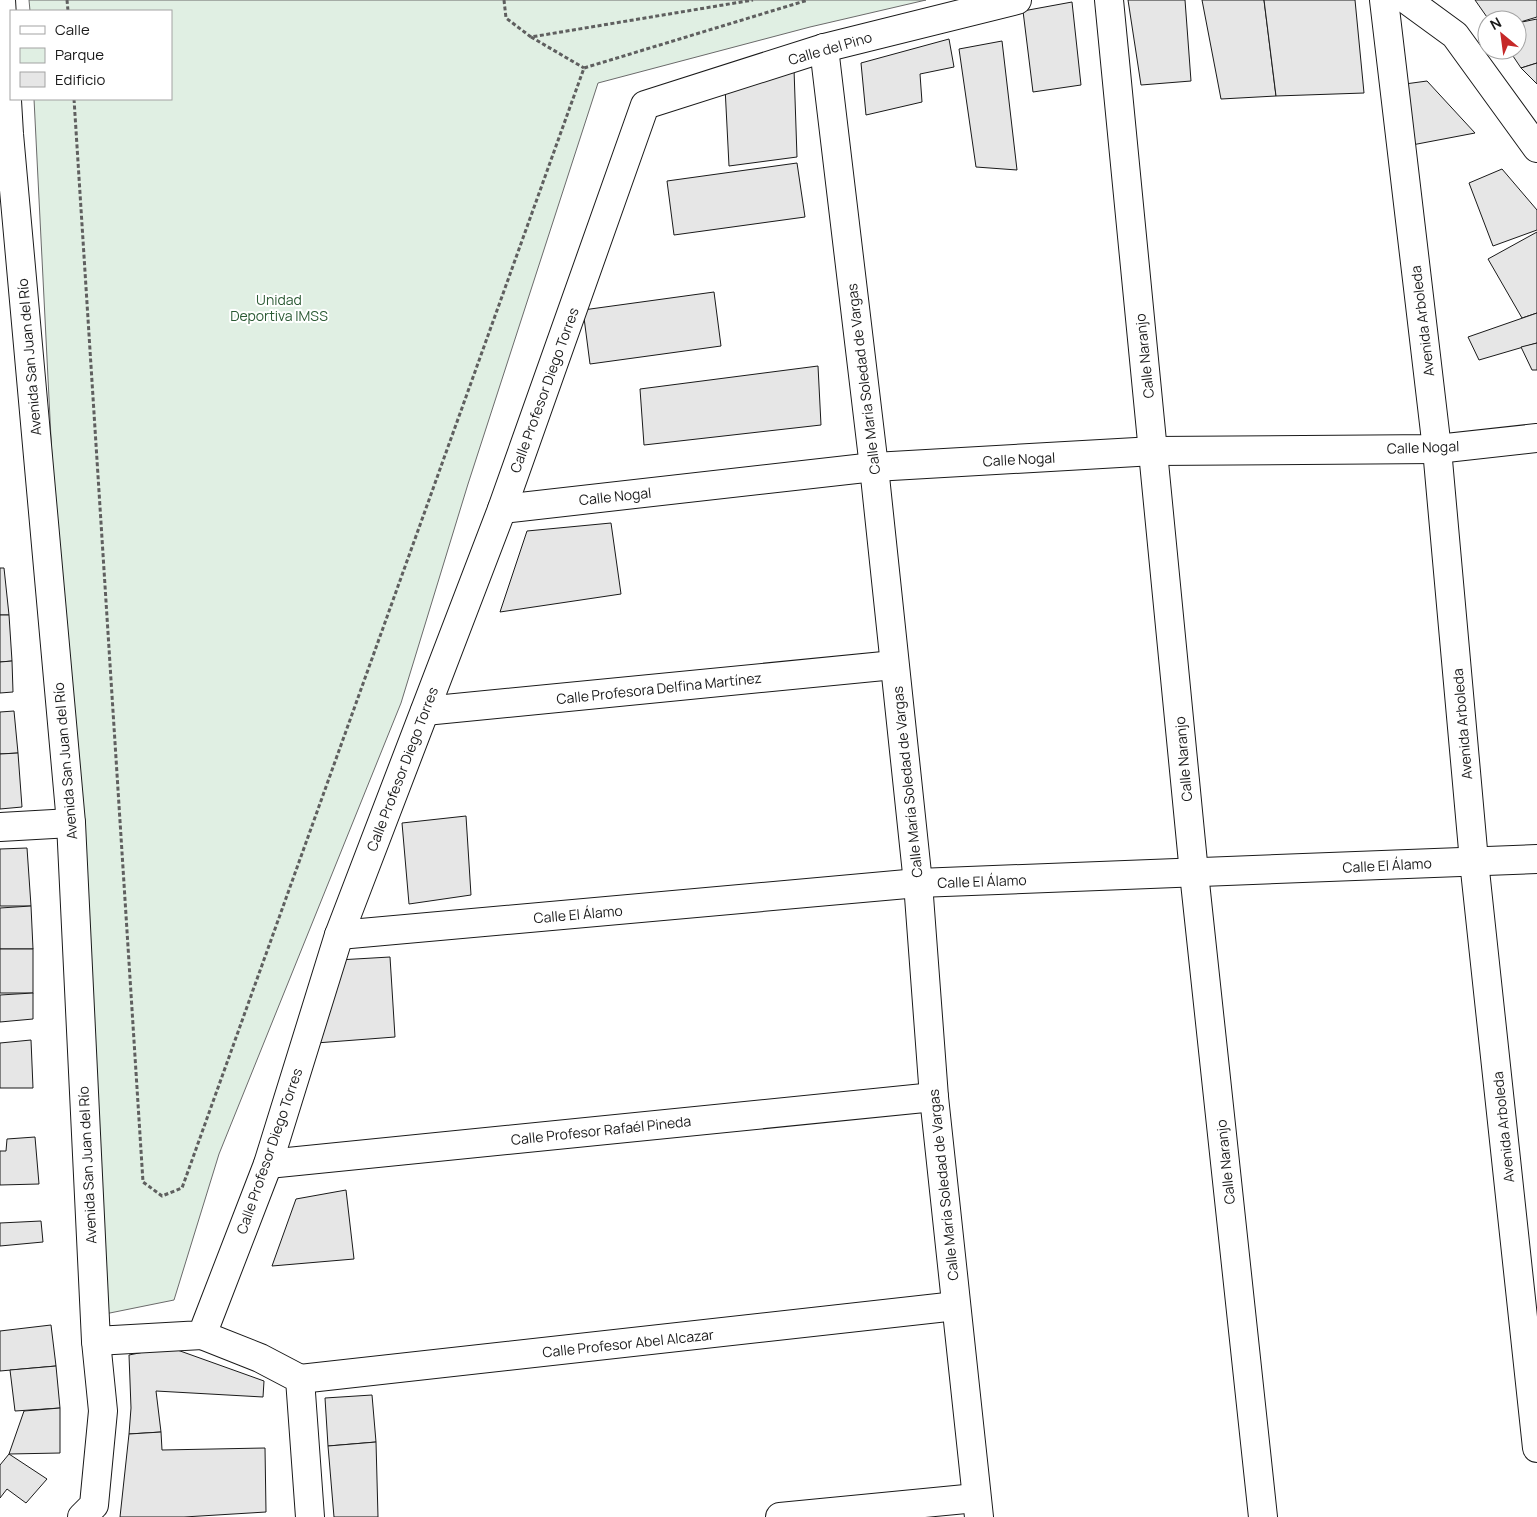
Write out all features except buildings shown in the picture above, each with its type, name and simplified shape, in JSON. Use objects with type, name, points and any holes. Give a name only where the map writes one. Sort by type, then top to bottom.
[{"type":"street","name":"Avenida San Juan del Río","points":[[1,0],[4,134],[71,823],[96,1341],[103,1412],[90,1513]]},
{"type":"street","name":"Calle del Pino","points":[[645,105],[824,48],[1017,0]]},
{"type":"street","name":"Calle Naranjo","points":[[1109,0],[1194,874],[1263,1517]]},
{"type":"street","name":"Avenida Arboleda","points":[[1384,0],[1437,449],[1474,861],[1537,1448]]},
{"type":"street","points":[[1406,0],[1456,35],[1537,148]]},
{"type":"street","name":"Calle María Soledad de Vargas","points":[[824,48],[874,467],[918,883],[934,1097],[978,1507]]},
{"type":"street","name":"Calle Profesor Diego Torres","points":[[202,1335],[268,1164],[338,935],[502,509],[645,105]]},
{"type":"street","name":"Calle Nogal","points":[[502,509],[874,467],[1154,451],[1437,449],[1537,438]]},
{"type":"street","name":"Calle Profesora Delfina Martínez","points":[[425,711],[894,665]]},
{"type":"street","points":[[0,827],[71,823]]},
{"type":"street","name":"Calle El Álamo","points":[[338,935],[918,883],[1194,874],[1537,859]]},
{"type":"street","name":"Calle Profesor Rafaél Pineda","points":[[268,1164],[934,1097]]},
{"type":"street","name":"Calle Profesor Abel Alcazar","points":[[300,1379],[956,1306]]},
{"type":"street","points":[[96,1341],[202,1335],[260,1358],[300,1379],[310,1517]]},
{"type":"street","points":[[780,1517],[978,1507]]},
{"type":"path","points":[[504,0],[506,18],[531,37],[584,68],[808,0]]},
{"type":"path","points":[[531,37],[753,0]]},
{"type":"path","points":[[74,100],[143,1182],[162,1196],[182,1188],[584,68]]},
{"type":"green space","name":"Unidad Deportiva IMSS","points":[[29,0],[926,0],[810,27],[598,83],[468,484],[401,703],[219,1154],[174,1300],[95,1316],[34,100],[172,100],[172,10],[30,10]]}]
